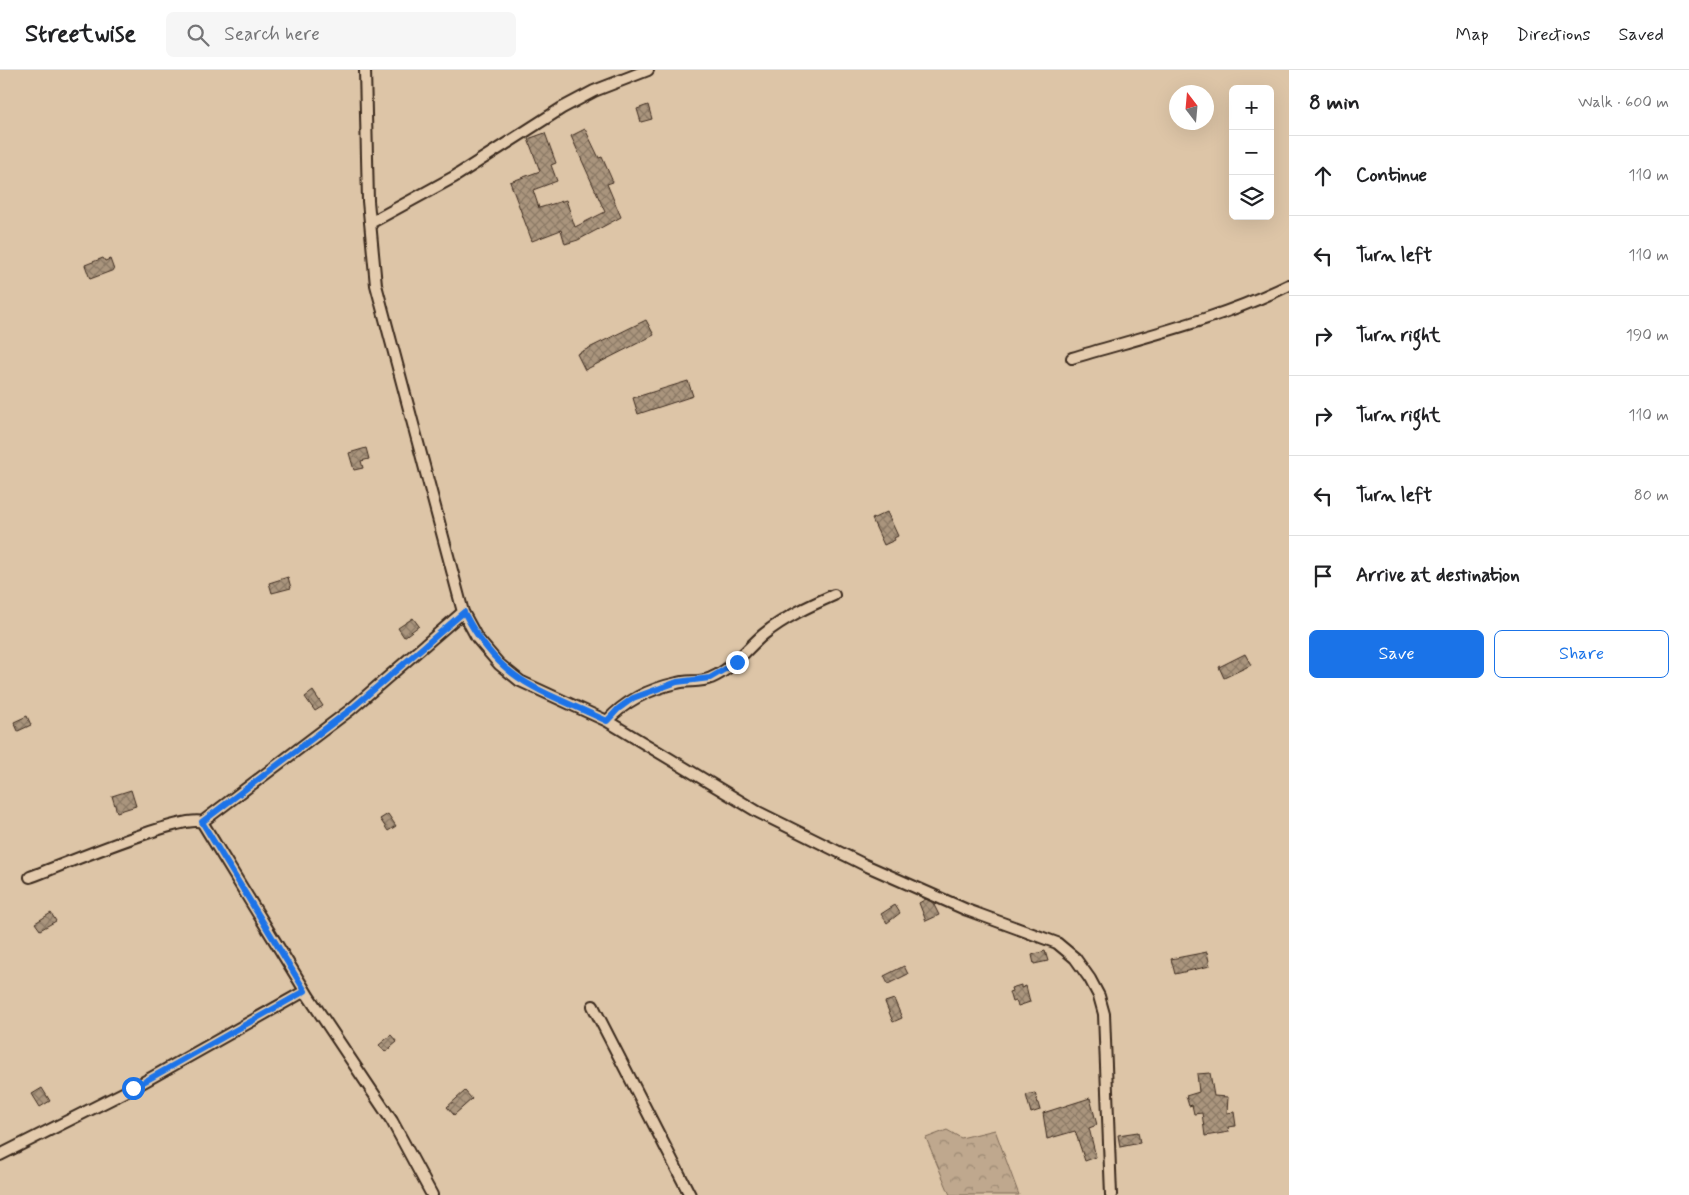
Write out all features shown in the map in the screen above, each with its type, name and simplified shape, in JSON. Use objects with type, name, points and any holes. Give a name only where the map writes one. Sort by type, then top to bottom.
[{"type":"street","points":[[365,70],[370,223],[376,285],[464,612],[477,638],[498,664],[520,681],[607,721],[758,812],[865,865],[959,906],[1057,943],[1075,958],[1099,996],[1104,1014],[1111,1195]]},
{"type":"street","points":[[370,223],[454,177],[562,108],[594,91],[648,70]]},
{"type":"street","points":[[1072,358],[1173,330],[1248,305],[1289,285]]},
{"type":"street","points":[[607,721],[618,709],[633,698],[677,682],[710,678],[737,662],[762,636],[781,622],[834,595]]},
{"type":"street","points":[[202,822],[350,710],[464,612]]},
{"type":"street","points":[[30,877],[161,829],[196,820],[202,822],[305,991],[392,1121],[432,1195]]},
{"type":"street","points":[[0,1154],[133,1088],[305,991]]},
{"type":"street","points":[[593,1006],[690,1195]]},
{"type":"green space","points":[[947,1130],[961,1138],[995,1130],[1019,1195],[950,1195],[926,1138]]},
{"type":"building","points":[[648,105],[652,119],[641,122],[637,109]]},
{"type":"building","points":[[585,129],[599,158],[602,157],[613,182],[607,184],[621,217],[578,240],[565,244],[561,230],[532,241],[510,182],[540,171],[528,139],[545,133],[556,163],[551,165],[557,181],[533,190],[539,208],[566,200],[575,227],[605,212],[571,136]]},
{"type":"building","points":[[103,258],[105,261],[110,259],[114,270],[90,279],[85,265]]},
{"type":"building","points":[[646,320],[654,335],[585,370],[577,354]]},
{"type":"building","points":[[688,381],[693,396],[638,414],[633,398]]},
{"type":"building","points":[[366,448],[369,459],[361,461],[363,468],[354,470],[349,453]]},
{"type":"building","points":[[887,512],[898,536],[894,538],[895,540],[884,545],[872,519]]},
{"type":"building","points":[[288,577],[291,588],[272,593],[269,583]]},
{"type":"building","points":[[413,618],[419,626],[404,637],[398,628]]},
{"type":"building","points":[[1245,654],[1251,665],[1224,678],[1219,667]]},
{"type":"building","points":[[313,691],[323,706],[315,711],[305,697]]},
{"type":"building","points":[[27,716],[31,725],[18,731],[14,722]]},
{"type":"building","points":[[131,790],[136,806],[117,812],[112,796]]},
{"type":"building","points":[[388,814],[396,826],[388,831],[380,819]]},
{"type":"building","points":[[926,899],[933,903],[939,915],[926,921],[919,903]]},
{"type":"building","points":[[895,905],[900,913],[887,923],[881,914]]},
{"type":"building","points":[[51,913],[56,921],[40,930],[35,923]]},
{"type":"building","points":[[1045,951],[1048,961],[1034,964],[1032,955]]},
{"type":"building","points":[[1207,952],[1210,966],[1175,974],[1171,959]]},
{"type":"building","points":[[904,966],[908,974],[888,984],[884,976]]},
{"type":"building","points":[[1021,985],[1021,988],[1026,986],[1030,1002],[1018,1006],[1016,1001],[1012,1002],[1009,992],[1012,991],[1011,988]]},
{"type":"building","points":[[894,999],[902,1018],[893,1022],[885,1002]]},
{"type":"building","points":[[391,1035],[397,1042],[385,1052],[379,1045]]},
{"type":"building","points":[[1210,1073],[1214,1096],[1228,1097],[1227,1113],[1234,1112],[1236,1126],[1228,1127],[1229,1132],[1205,1136],[1202,1113],[1194,1114],[1192,1105],[1189,1106],[1186,1096],[1199,1092],[1197,1074]]},
{"type":"building","points":[[42,1088],[50,1101],[40,1107],[32,1094]]},
{"type":"building","points":[[465,1091],[472,1099],[454,1115],[447,1107]]},
{"type":"building","points":[[1035,1093],[1040,1110],[1031,1113],[1026,1095]]},
{"type":"building","points":[[1090,1098],[1097,1125],[1089,1128],[1096,1157],[1085,1161],[1075,1131],[1047,1139],[1043,1113]]},
{"type":"building","points":[[1138,1132],[1140,1143],[1120,1147],[1118,1135]]},
{"type":"route","points":[[133,1088],[305,991],[202,822],[277,768],[350,710],[464,612],[477,638],[498,664],[520,681],[607,721],[618,709],[633,698],[677,682],[699,681],[710,678],[737,662]]}]
